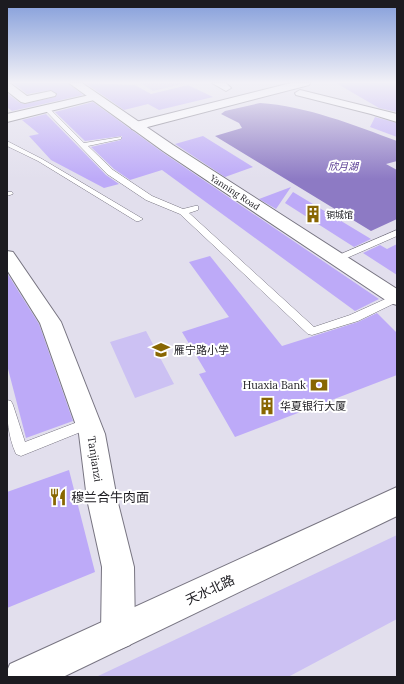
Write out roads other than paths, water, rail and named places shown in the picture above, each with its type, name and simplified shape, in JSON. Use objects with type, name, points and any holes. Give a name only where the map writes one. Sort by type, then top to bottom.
[{"type":"street","points":[[7,118],[19,115]]},
{"type":"street","name":"Yanning Road","points":[[119,115],[233,194],[397,298]]},
{"type":"street","points":[[140,130],[198,115]]},
{"type":"street","points":[[387,115],[397,118]]},
{"type":"street","name":"Tanjianzi","points":[[7,256],[50,322],[92,434],[102,499],[118,567],[118,633]]},
{"type":"street","name":"天水北路","points":[[23,677],[397,501]]},
{"type":"lane","points":[[54,115],[110,172],[149,198],[183,212],[312,331],[354,318],[397,298]]},
{"type":"lane","points":[[83,145],[119,138]]},
{"type":"lane","points":[[7,143],[40,160],[139,219]]},
{"type":"lane","points":[[183,212],[194,208]]},
{"type":"lane","points":[[337,259],[397,233]]},
{"type":"lane","points":[[7,404],[21,450],[88,423]]},
{"type":"water","name":"欣月湖","points":[[223,115],[323,115],[397,141],[397,161],[386,164],[397,170],[397,219],[371,231],[215,136],[242,128],[239,123]]},
{"type":"place","name":"铜城馆","points":[[313,214]]},
{"type":"place","name":"雁宁路小学","points":[[161,350]]},
{"type":"place","name":"Huaxia Bank","points":[[319,385]]},
{"type":"place","name":"华夏银行大厦","points":[[267,406]]},
{"type":"place","name":"穆兰合牛肉面","points":[[58,497]]}]
